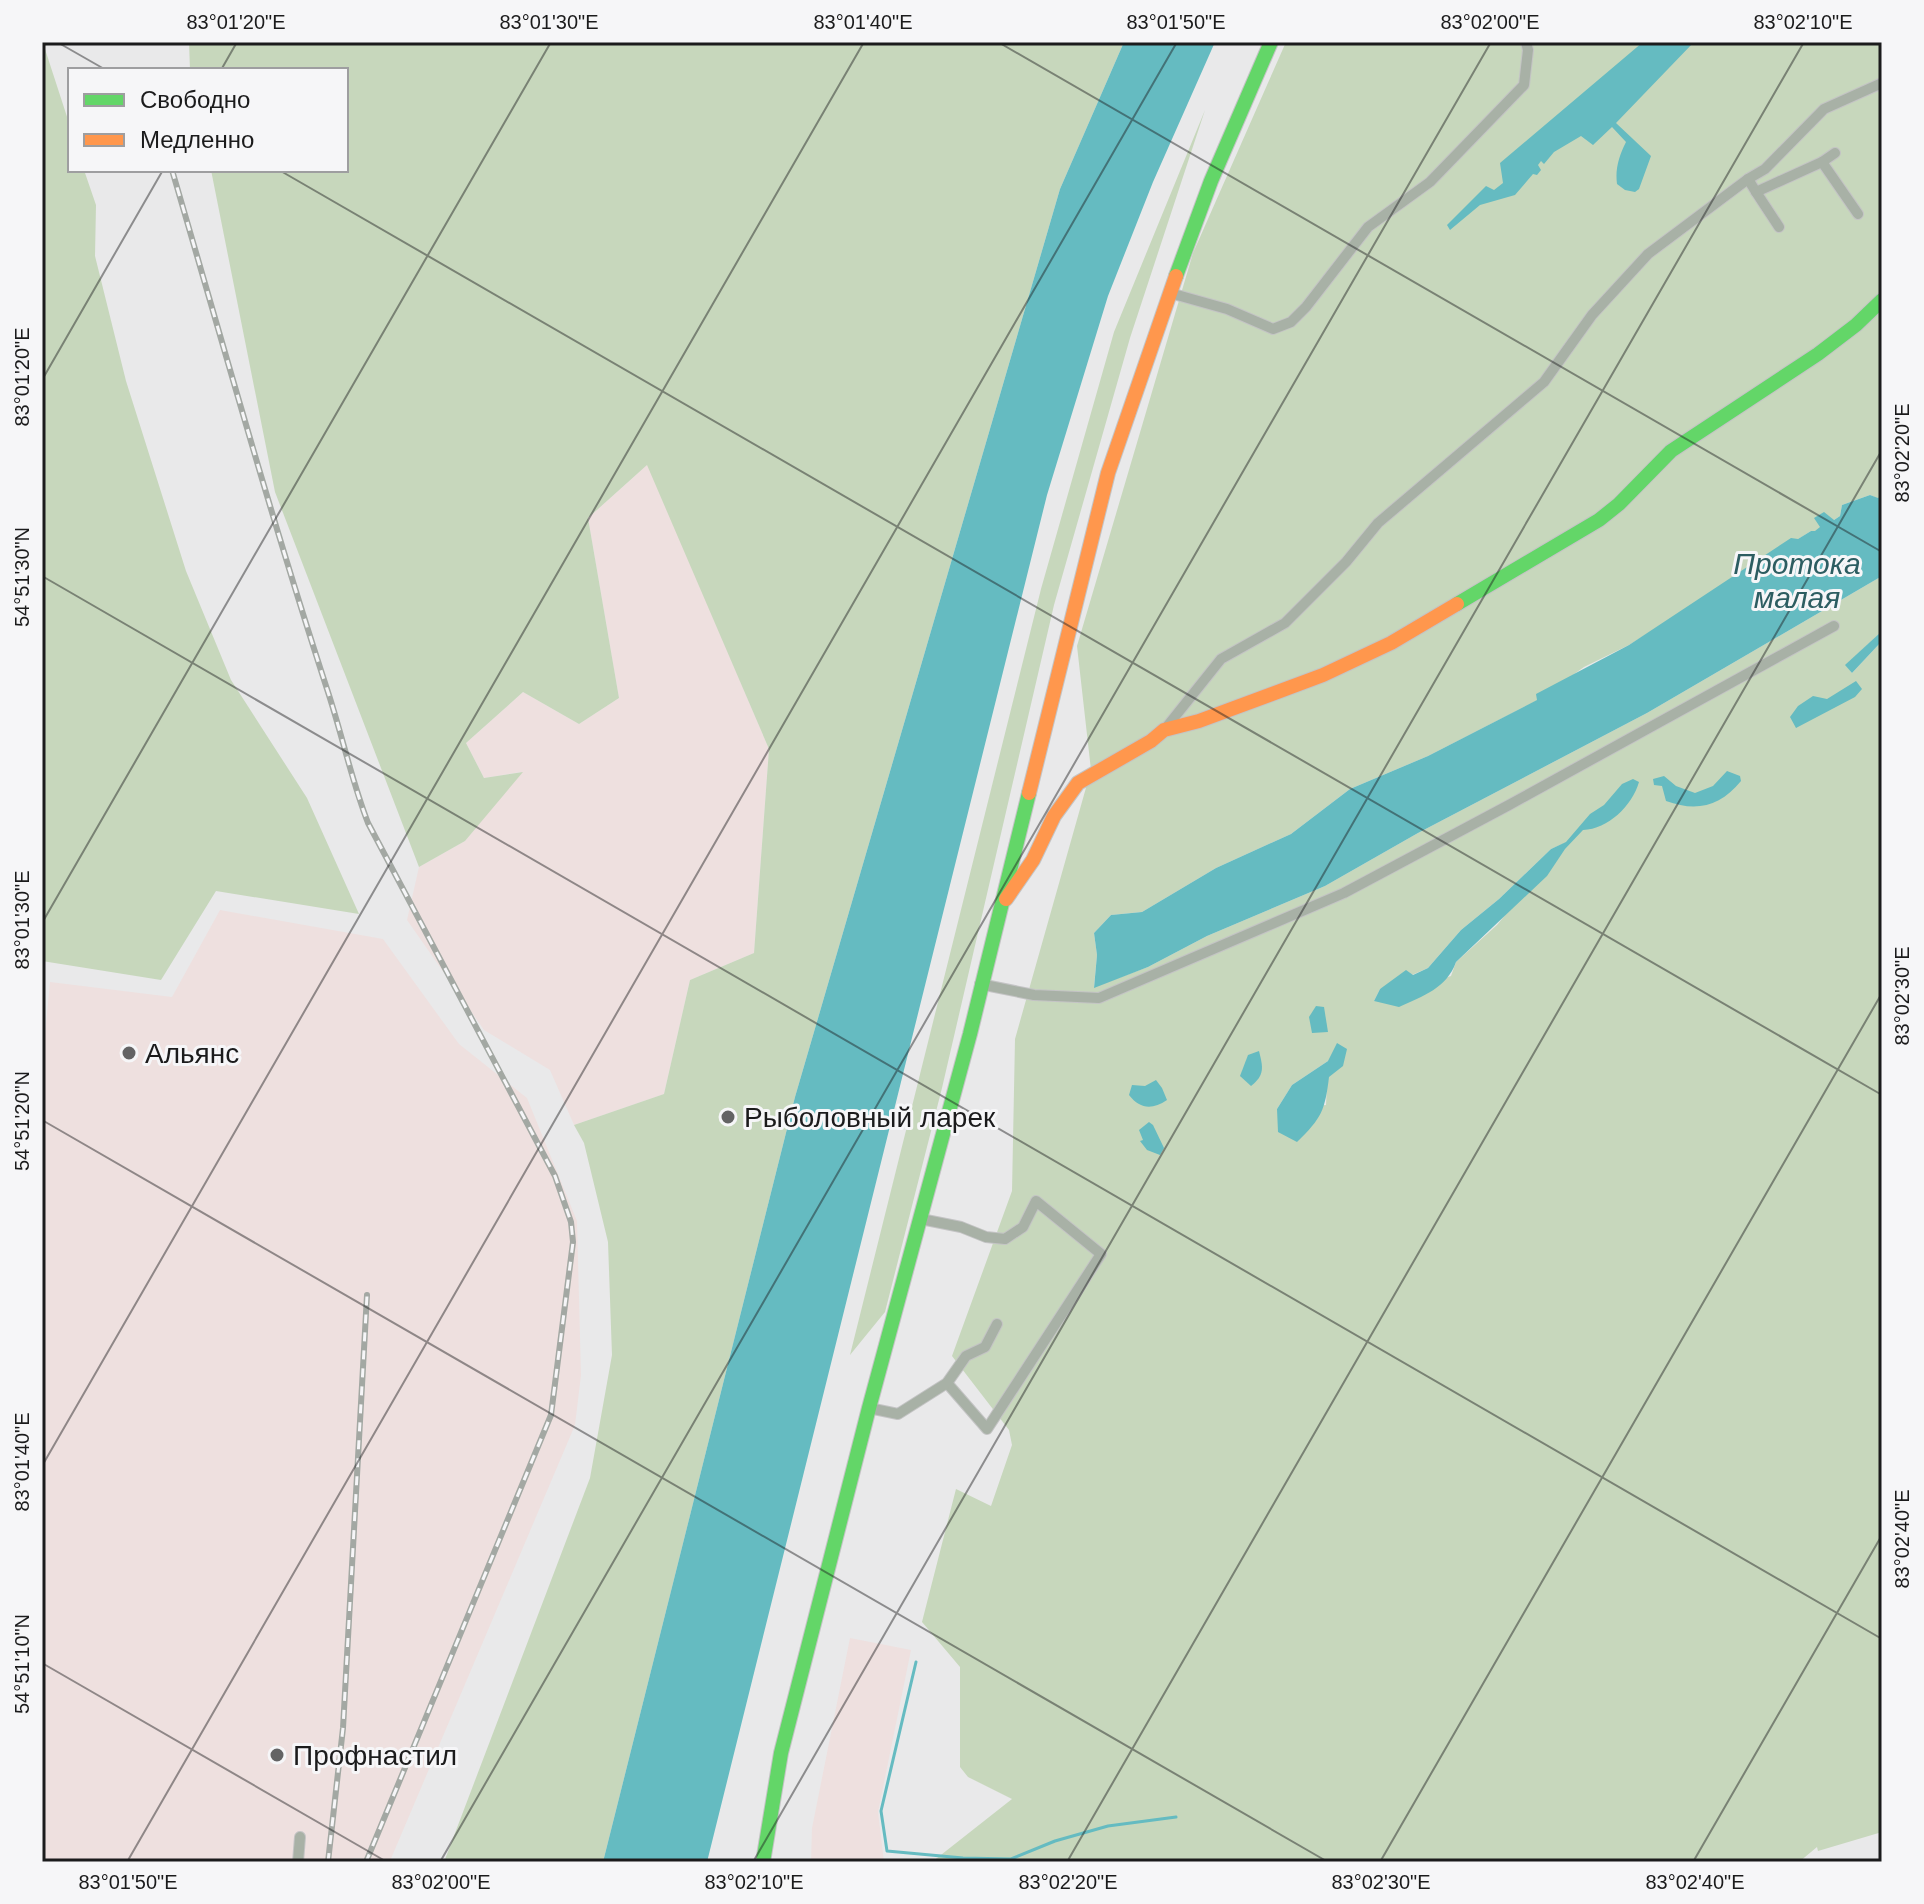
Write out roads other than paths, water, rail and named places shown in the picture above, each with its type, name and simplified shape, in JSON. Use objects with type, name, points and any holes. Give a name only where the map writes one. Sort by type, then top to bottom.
[{"type":"street","points":[[763,1862],[781,1753],[869,1408],[970,1034],[1108,473],[1211,181],[1271,42]]},
{"type":"street","points":[[1170,293],[1227,309],[1273,329],[1291,322],[1368,227],[1430,182],[1524,85],[1526,42]]},
{"type":"street","points":[[1000,909],[1033,860],[1054,816],[1078,783],[1151,741],[1164,730],[1221,659],[1285,623],[1346,562],[1378,523],[1544,382],[1592,315],[1648,254],[1765,169],[1824,109],[1882,83]]},
{"type":"street","points":[[1756,192],[1835,153]]},
{"type":"street","points":[[1822,162],[1858,214]]},
{"type":"street","points":[[1748,179],[1779,227]]},
{"type":"street","points":[[1164,730],[1199,721],[1323,675],[1391,643],[1599,520],[1627,497],[1671,451],[1818,354],[1882,300]]},
{"type":"street","points":[[980,984],[1034,995],[1099,998],[1344,893],[1834,626]]},
{"type":"street","points":[[921,1219],[961,1227],[986,1237],[1005,1239],[1023,1227],[1036,1201],[1101,1254],[987,1429],[947,1383]]},
{"type":"street","points":[[869,1408],[898,1414],[947,1383],[966,1356],[985,1347],[997,1324]]},
{"type":"street","points":[[298,1862],[300,1837]]},
{"type":"water","points":[[1124,42],[1215,42],[1153,182],[1108,296],[1047,495],[707,1862],[603,1862],[795,1097],[1060,189]]},
{"type":"water","points":[[1643,42],[1694,42],[1616,123],[1651,156],[1639,189],[1635,192],[1625,190],[1617,184],[1618,163],[1626,142],[1612,127],[1593,145],[1581,136],[1554,152],[1544,164],[1541,161],[1538,165],[1541,170],[1537,175],[1533,174],[1515,195],[1480,205],[1450,230],[1447,225],[1486,186],[1494,190],[1503,183],[1500,163]]},
{"type":"water","name":"Протока малая","points":[[1870,495],[1882,496],[1882,576],[1647,713],[1418,833],[1325,886],[1207,936],[1148,967],[1094,988],[1097,955],[1094,933],[1111,915],[1142,912],[1216,868],[1291,834],[1350,789],[1428,756],[1537,700],[1536,694],[1629,645],[1791,538],[1798,539],[1815,531],[1820,527],[1814,518],[1824,512],[1834,520],[1840,516],[1842,505]]},
{"type":"water","name":"Протока малая","points":[[1882,631],[1882,641],[1852,673],[1845,665]]},
{"type":"water","points":[[1856,681],[1862,689],[1855,697],[1796,728],[1790,717],[1798,706],[1813,696],[1827,699]]},
{"type":"water","points":[[1727,771],[1740,776],[1741,781],[1725,797],[1707,805],[1687,806],[1666,801],[1662,786],[1654,785],[1653,779],[1664,776],[1676,786],[1695,793],[1713,786]]},
{"type":"water","points":[[1633,779],[1639,782],[1636,791],[1618,815],[1592,829],[1583,830],[1565,849],[1547,876],[1456,962],[1440,985],[1399,1007],[1374,1001],[1380,989],[1406,970],[1413,975],[1428,968],[1461,930],[1551,849],[1566,842],[1622,784]]},
{"type":"water","points":[[1316,1006],[1324,1007],[1328,1032],[1312,1033],[1309,1017]]},
{"type":"water","points":[[1337,1043],[1347,1049],[1343,1066],[1329,1077],[1324,1106],[1317,1120],[1297,1142],[1278,1132],[1277,1109],[1292,1085],[1328,1061]]},
{"type":"water","points":[[1259,1051],[1262,1070],[1251,1086],[1240,1076],[1248,1055]]},
{"type":"water","points":[[1156,1080],[1167,1100],[1162,1103],[1151,1107],[1142,1105],[1129,1095],[1132,1085],[1145,1086]]},
{"type":"water","points":[[1149,1122],[1164,1148],[1160,1155],[1147,1150],[1140,1141],[1143,1140],[1139,1130]]},
{"type":"waterway","points":[[916,1662],[881,1811],[887,1851],[1011,1859],[1055,1841],[1108,1826],[1176,1817]]},
{"type":"railway","points":[[173,172],[267,495],[368,823],[555,1176],[571,1222],[573,1242],[551,1415],[366,1862]]},
{"type":"railway","points":[[328,1862],[343,1728],[367,1295]]},
{"type":"place","name":"Альянс","points":[[129,1053]]},
{"type":"place","name":"Рыболовный ларек","points":[[728,1117]]},
{"type":"place","name":"Профнастил","points":[[277,1755]]}]
